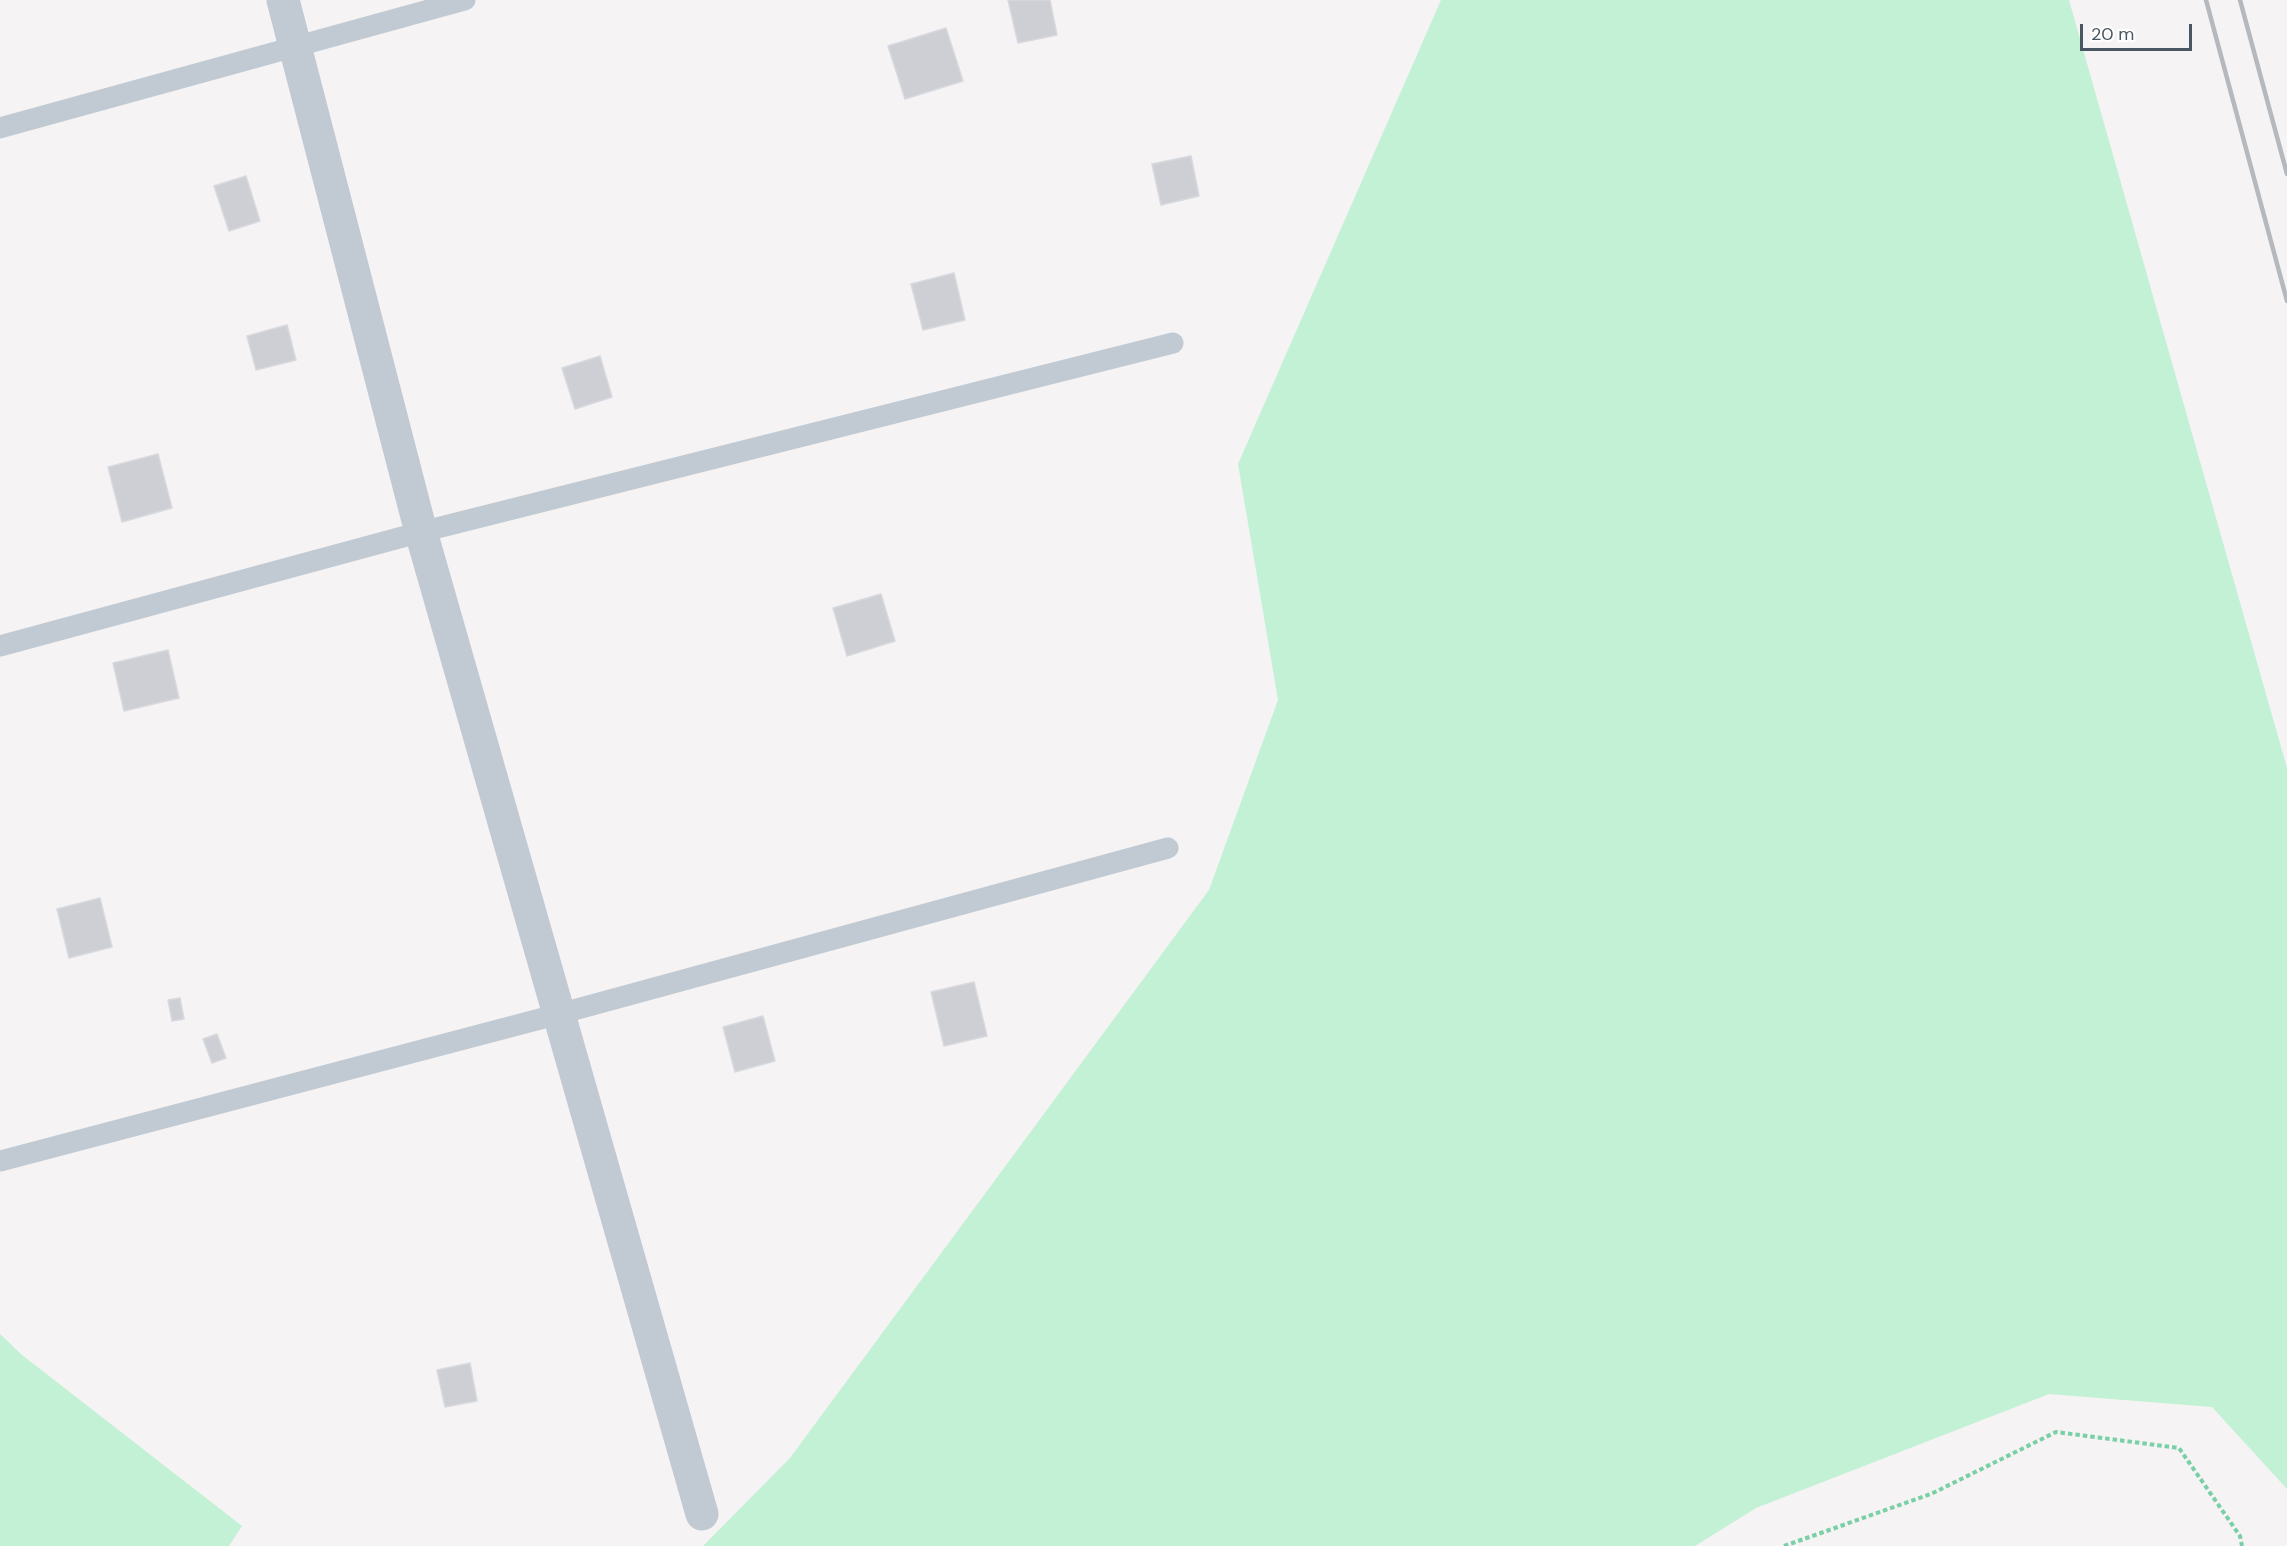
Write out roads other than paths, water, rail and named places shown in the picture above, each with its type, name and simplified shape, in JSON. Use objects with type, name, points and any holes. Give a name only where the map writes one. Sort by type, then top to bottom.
[{"type":"street","points":[[283,0],[421,532],[702,1514]]},
{"type":"lane","points":[[0,128],[465,0]]},
{"type":"lane","points":[[0,646],[421,532],[1173,343]]},
{"type":"lane","points":[[0,1161],[559,1014],[1168,848]]},
{"type":"railway","points":[[2206,0],[2287,301]]},
{"type":"railway","points":[[2240,0],[2287,174]]}]
